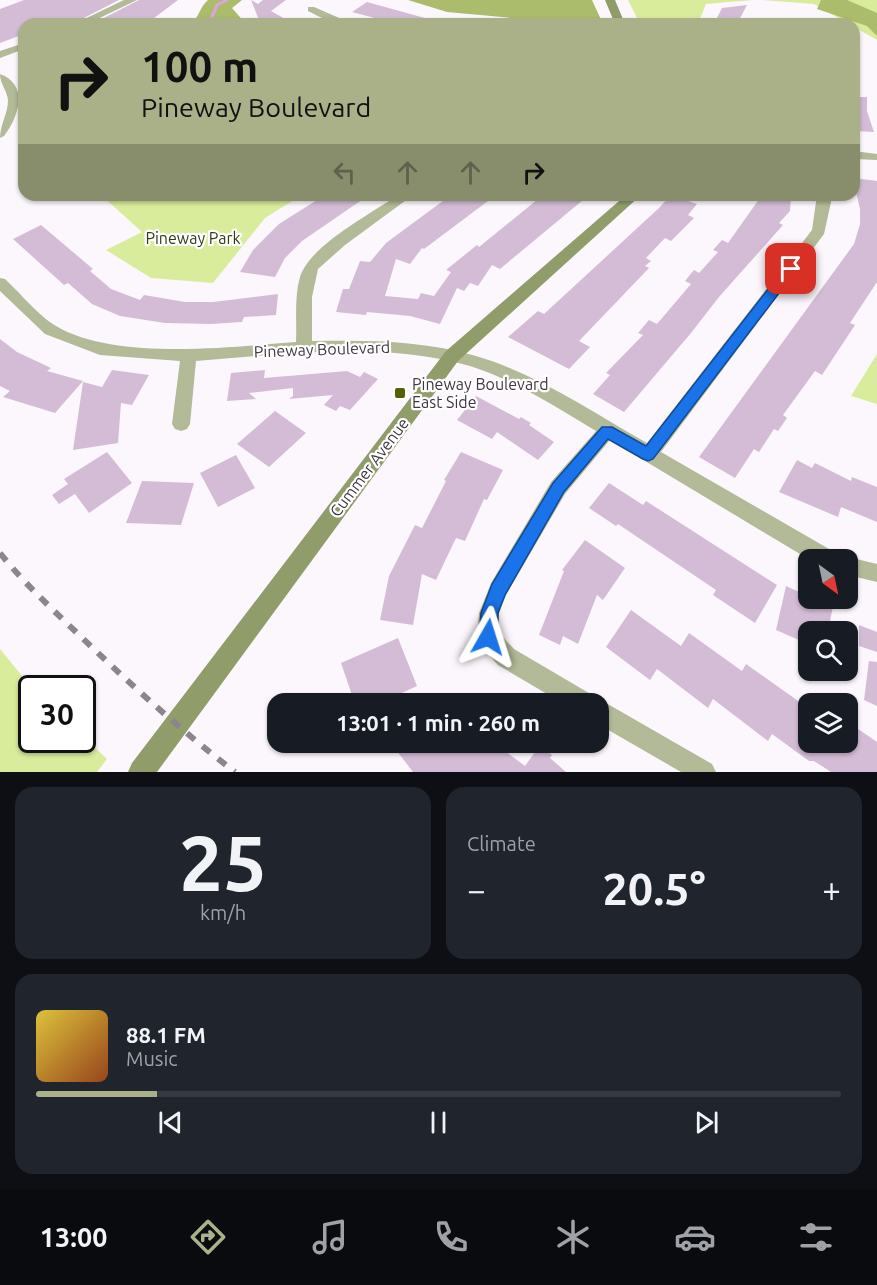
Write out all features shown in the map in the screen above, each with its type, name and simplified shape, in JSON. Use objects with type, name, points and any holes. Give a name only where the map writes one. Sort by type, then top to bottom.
[{"type":"street","points":[[92,18],[132,0]]},
{"type":"street","points":[[610,0],[618,18]]},
{"type":"street","points":[[311,9],[329,18]]},
{"type":"street","points":[[0,55],[18,48]]},
{"type":"street","points":[[0,77],[9,84],[15,103],[6,126],[0,134]]},
{"type":"street","points":[[860,155],[874,156]]},
{"type":"street","points":[[304,347],[305,288],[311,266],[340,241],[398,201]]},
{"type":"street","name":"Cummer Avenue","points":[[141,772],[452,356],[627,201]]},
{"type":"street","points":[[648,455],[819,231],[824,201]]},
{"type":"street","name":"Pineway Boulevard","points":[[0,283],[50,330],[100,350],[189,356],[304,347],[390,346],[473,361],[539,389],[810,549]]},
{"type":"street","points":[[181,424],[189,356]]},
{"type":"street","points":[[567,693],[506,657],[488,637],[489,613],[498,590],[558,488],[607,431]]},
{"type":"street","points":[[858,568],[877,573]]},
{"type":"street","points":[[609,717],[704,772]]},
{"type":"green space","points":[[208,0],[242,0],[232,8],[241,18],[196,18]]},
{"type":"green space","points":[[408,0],[592,0],[600,18],[512,18],[447,12]]},
{"type":"green space","points":[[628,0],[753,0],[706,4],[700,18],[637,18]]},
{"type":"green space","points":[[761,0],[877,0],[877,40],[860,30],[860,18],[838,18],[814,4]]},
{"type":"green space","points":[[821,0],[847,0],[877,13],[877,36],[867,26],[860,24],[860,18],[843,18],[817,9]]},
{"type":"green space","name":"Pineway Park","points":[[108,201],[292,201],[265,218],[213,283],[151,278],[106,250],[142,232]]},
{"type":"green space","points":[[877,354],[877,404],[851,396]]},
{"type":"green space","points":[[0,649],[21,675],[18,675],[18,753],[96,753],[96,748],[107,759],[97,772],[0,772]]},
{"type":"building","points":[[24,0],[119,0],[84,18],[18,18],[18,36],[0,43],[0,9]]},
{"type":"building","points":[[139,0],[178,0],[154,18],[104,18]]},
{"type":"building","points":[[251,0],[258,4],[263,0],[286,0],[271,11],[283,18],[258,18]]},
{"type":"building","points":[[367,2],[425,18],[374,18],[352,12]]},
{"type":"building","points":[[747,5],[740,18],[717,18],[722,8]]},
{"type":"building","points":[[860,97],[867,97],[867,111],[874,132],[860,131]]},
{"type":"building","points":[[860,179],[877,181],[877,282],[850,323],[855,325],[822,375],[815,371],[783,415],[787,418],[778,431],[774,429],[759,452],[754,449],[735,478],[699,457],[854,244],[860,224],[858,201],[860,201]]},
{"type":"building","points":[[315,201],[360,201],[302,241],[285,258],[275,277],[240,272],[253,250],[279,224]]},
{"type":"building","points":[[443,201],[488,201],[424,249],[422,248],[410,264],[396,259],[385,296],[418,299],[421,293],[434,296],[451,272],[446,270],[477,245],[479,247],[536,201],[582,201],[500,269],[492,265],[478,286],[470,283],[464,291],[457,288],[440,324],[410,316],[336,312],[343,289],[349,289],[360,261],[370,262],[386,243]]},
{"type":"building","points":[[665,201],[688,201],[697,204],[688,215],[694,218],[671,241],[665,238],[646,258],[651,261],[645,266],[649,268],[579,341],[590,347],[569,369],[508,337],[538,311],[544,314]]},
{"type":"building","points":[[758,201],[791,201],[790,211],[779,223],[783,225],[719,297],[624,412],[593,394],[610,375],[606,373],[643,335],[638,333],[649,320],[657,324],[691,284],[685,281],[694,270],[699,273],[718,252],[713,250],[722,240],[728,243]]},
{"type":"building","points":[[41,225],[93,269],[90,271],[111,289],[140,300],[144,295],[185,302],[213,302],[278,294],[276,315],[244,317],[242,322],[211,324],[165,323],[120,316],[92,304],[68,283],[64,285],[13,239]]},
{"type":"building","points":[[0,339],[17,352],[51,368],[47,371],[83,381],[55,413],[3,397],[10,391],[0,386]]},
{"type":"building","points":[[112,370],[149,375],[132,405],[121,403],[118,443],[73,450],[83,382],[102,387]]},
{"type":"building","points":[[265,370],[264,378],[347,371],[360,377],[364,372],[378,379],[350,410],[340,406],[336,411],[324,405],[333,395],[289,399],[293,396],[293,388],[249,393],[256,399],[227,401],[231,373]]},
{"type":"building","points":[[476,396],[519,419],[521,417],[554,442],[538,460],[497,432],[492,439],[457,420]]},
{"type":"building","points":[[275,411],[306,433],[269,467],[237,444]]},
{"type":"building","points":[[107,452],[132,483],[89,513],[75,494],[59,504],[52,495],[68,484],[64,479]]},
{"type":"building","points":[[461,452],[503,470],[487,500],[484,499],[465,541],[456,538],[436,580],[422,574],[413,625],[380,620],[389,576],[415,525],[422,528],[446,481],[444,480]]},
{"type":"building","points":[[236,455],[255,488],[218,507],[200,473]]},
{"type":"building","points":[[797,460],[812,468],[815,463],[851,481],[852,477],[877,487],[877,522],[841,507],[838,517],[779,492]]},
{"type":"building","points":[[142,481],[194,483],[181,525],[126,523]]},
{"type":"building","points":[[609,483],[643,505],[646,501],[777,585],[755,623],[713,595],[716,590],[618,524],[616,526],[589,508]]},
{"type":"building","points":[[585,540],[625,568],[603,600],[597,595],[578,644],[563,636],[560,645],[539,635],[564,571],[562,570]]},
{"type":"building","points":[[786,586],[798,591],[798,609],[832,609],[830,621],[798,621],[798,640],[776,630]]},
{"type":"building","points":[[631,610],[681,646],[689,633],[742,671],[746,664],[798,701],[798,753],[772,734],[768,741],[713,699],[708,708],[657,669],[650,680],[606,647]]},
{"type":"building","points":[[859,625],[877,632],[877,652],[859,646]]},
{"type":"building","points":[[398,638],[417,686],[402,693],[351,693],[341,663]]},
{"type":"building","points":[[869,661],[877,662],[877,706],[864,700]]},
{"type":"building","points":[[858,729],[877,742],[877,772],[831,772],[814,761],[809,761],[798,753],[858,753]]},
{"type":"building","points":[[398,753],[508,753],[525,766],[534,753],[550,753],[552,755],[550,758],[566,772],[413,772]]},
{"type":"waterway","points":[[212,18],[217,5],[227,0]]},
{"type":"railway","points":[[0,553],[37,594],[114,668],[174,722],[235,772]]},
{"type":"place","name":"Pineway Boulevard East Side","points":[[400,393]]},
{"type":"route","points":[[488,637],[489,613],[498,590],[558,488],[607,431],[648,455],[791,269]]}]
